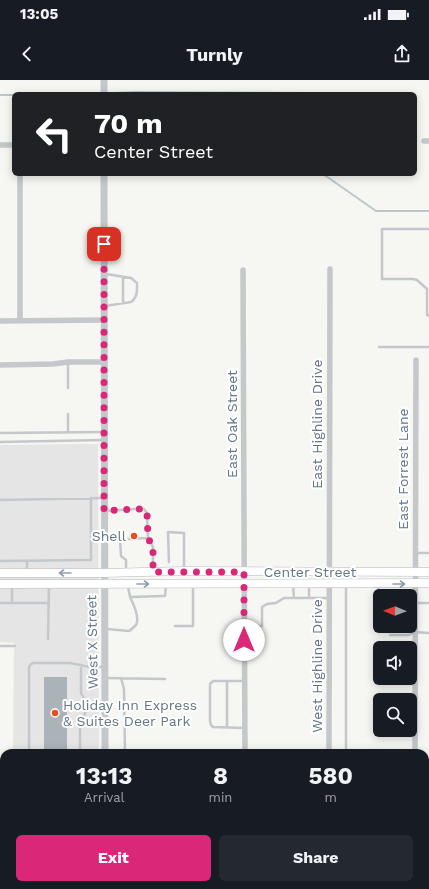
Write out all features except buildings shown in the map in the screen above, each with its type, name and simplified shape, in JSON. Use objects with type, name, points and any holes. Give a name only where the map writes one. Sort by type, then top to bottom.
[{"type":"main road","name":"Center Street","points":[[0,584],[49,584],[104,578],[126,572],[184,571],[293,584],[309,584],[329,578],[346,584],[378,584],[415,578],[429,572]]},
{"type":"main road","name":"Center Street","points":[[0,573],[27,573],[104,578],[128,584],[193,584],[244,578],[415,578],[429,583]]},
{"type":"street","points":[[104,80],[104,92]]},
{"type":"street","points":[[0,145],[12,145]]},
{"type":"street","points":[[20,176],[20,320]]},
{"type":"street","name":"West X Street","points":[[104,176],[105,749]]},
{"type":"street","name":"East Highline Drive","points":[[329,578],[330,269]]},
{"type":"street","name":"East Oak Street","points":[[243,270],[245,749]]},
{"type":"street","points":[[0,320],[104,320]]},
{"type":"street","name":"East Forrest Lane","points":[[414,589],[416,360]]},
{"type":"street","points":[[0,365],[104,362]]},
{"type":"street","name":"West Highline Drive","points":[[329,578],[329,749]]},
{"type":"street","name":"East Forrest Lane","points":[[415,633],[415,749]]},
{"type":"lane","points":[[429,229],[382,229],[382,279],[416,280],[427,289],[427,315],[429,316]]},
{"type":"lane","points":[[104,274],[131,278],[137,283],[135,300],[131,302],[104,306]]},
{"type":"lane","points":[[123,277],[123,303]]},
{"type":"lane","points":[[379,347],[429,347]]},
{"type":"lane","points":[[68,362],[68,388]]},
{"type":"lane","points":[[68,414],[68,433]]},
{"type":"lane","points":[[0,433],[104,432]]},
{"type":"lane","points":[[0,442],[104,440]]},
{"type":"lane","points":[[0,561],[91,560],[91,498]]},
{"type":"lane","points":[[0,500],[104,498]]},
{"type":"lane","points":[[104,511],[144,509],[147,513],[148,538],[153,547],[153,572]]},
{"type":"lane","points":[[169,562],[168,532],[184,533],[184,571]]},
{"type":"lane","points":[[104,539],[120,540],[148,538]]},
{"type":"lane","points":[[120,540],[121,556],[126,560],[126,572]]},
{"type":"lane","points":[[415,553],[429,553]]},
{"type":"lane","points":[[27,561],[27,573]]},
{"type":"lane","points":[[12,584],[12,603]]},
{"type":"lane","points":[[48,640],[49,584]]},
{"type":"lane","points":[[105,629],[128,632],[136,625],[137,620],[135,608],[130,597],[128,584]]},
{"type":"lane","points":[[130,597],[165,596],[166,584]]},
{"type":"lane","points":[[175,626],[193,626],[193,584]]},
{"type":"lane","points":[[293,584],[294,598]]},
{"type":"lane","points":[[309,584],[309,598]]},
{"type":"lane","points":[[346,584],[346,749]]},
{"type":"lane","points":[[378,584],[378,589]]},
{"type":"lane","points":[[244,626],[262,626],[262,607],[267,604],[276,603],[284,598],[329,598]]},
{"type":"lane","points":[[0,603],[48,604]]},
{"type":"lane","points":[[417,603],[429,603]]},
{"type":"lane","points":[[417,632],[429,633]]},
{"type":"lane","points":[[390,635],[409,635],[413,633]]},
{"type":"lane","points":[[0,646],[15,646]]},
{"type":"lane","points":[[29,749],[30,665],[33,663],[70,663],[90,667],[105,667]]},
{"type":"lane","points":[[80,749],[80,719],[85,714],[86,702],[81,693],[81,665]]},
{"type":"lane","points":[[105,678],[165,679]]},
{"type":"lane","points":[[121,678],[124,689],[125,749]]},
{"type":"lane","points":[[244,681],[213,681],[210,684],[210,723],[213,727],[244,728]]},
{"type":"lane","points":[[227,681],[227,728]]},
{"type":"shaded area","points":[[98,444],[99,749],[13,749],[14,643],[0,642],[0,445]]},
{"type":"waterway","points":[[0,95],[12,95]]},
{"type":"waterway","points":[[326,176],[376,211],[429,211]]},
{"type":"place","name":"Shell","points":[[134,536]]},
{"type":"place","name":"Holiday Inn Express & Suites Deer Park","points":[[55,713]]},
{"type":"route","points":[[104,244],[104,511],[144,509],[147,513],[148,538],[153,547],[153,572],[244,572],[244,640]]}]
